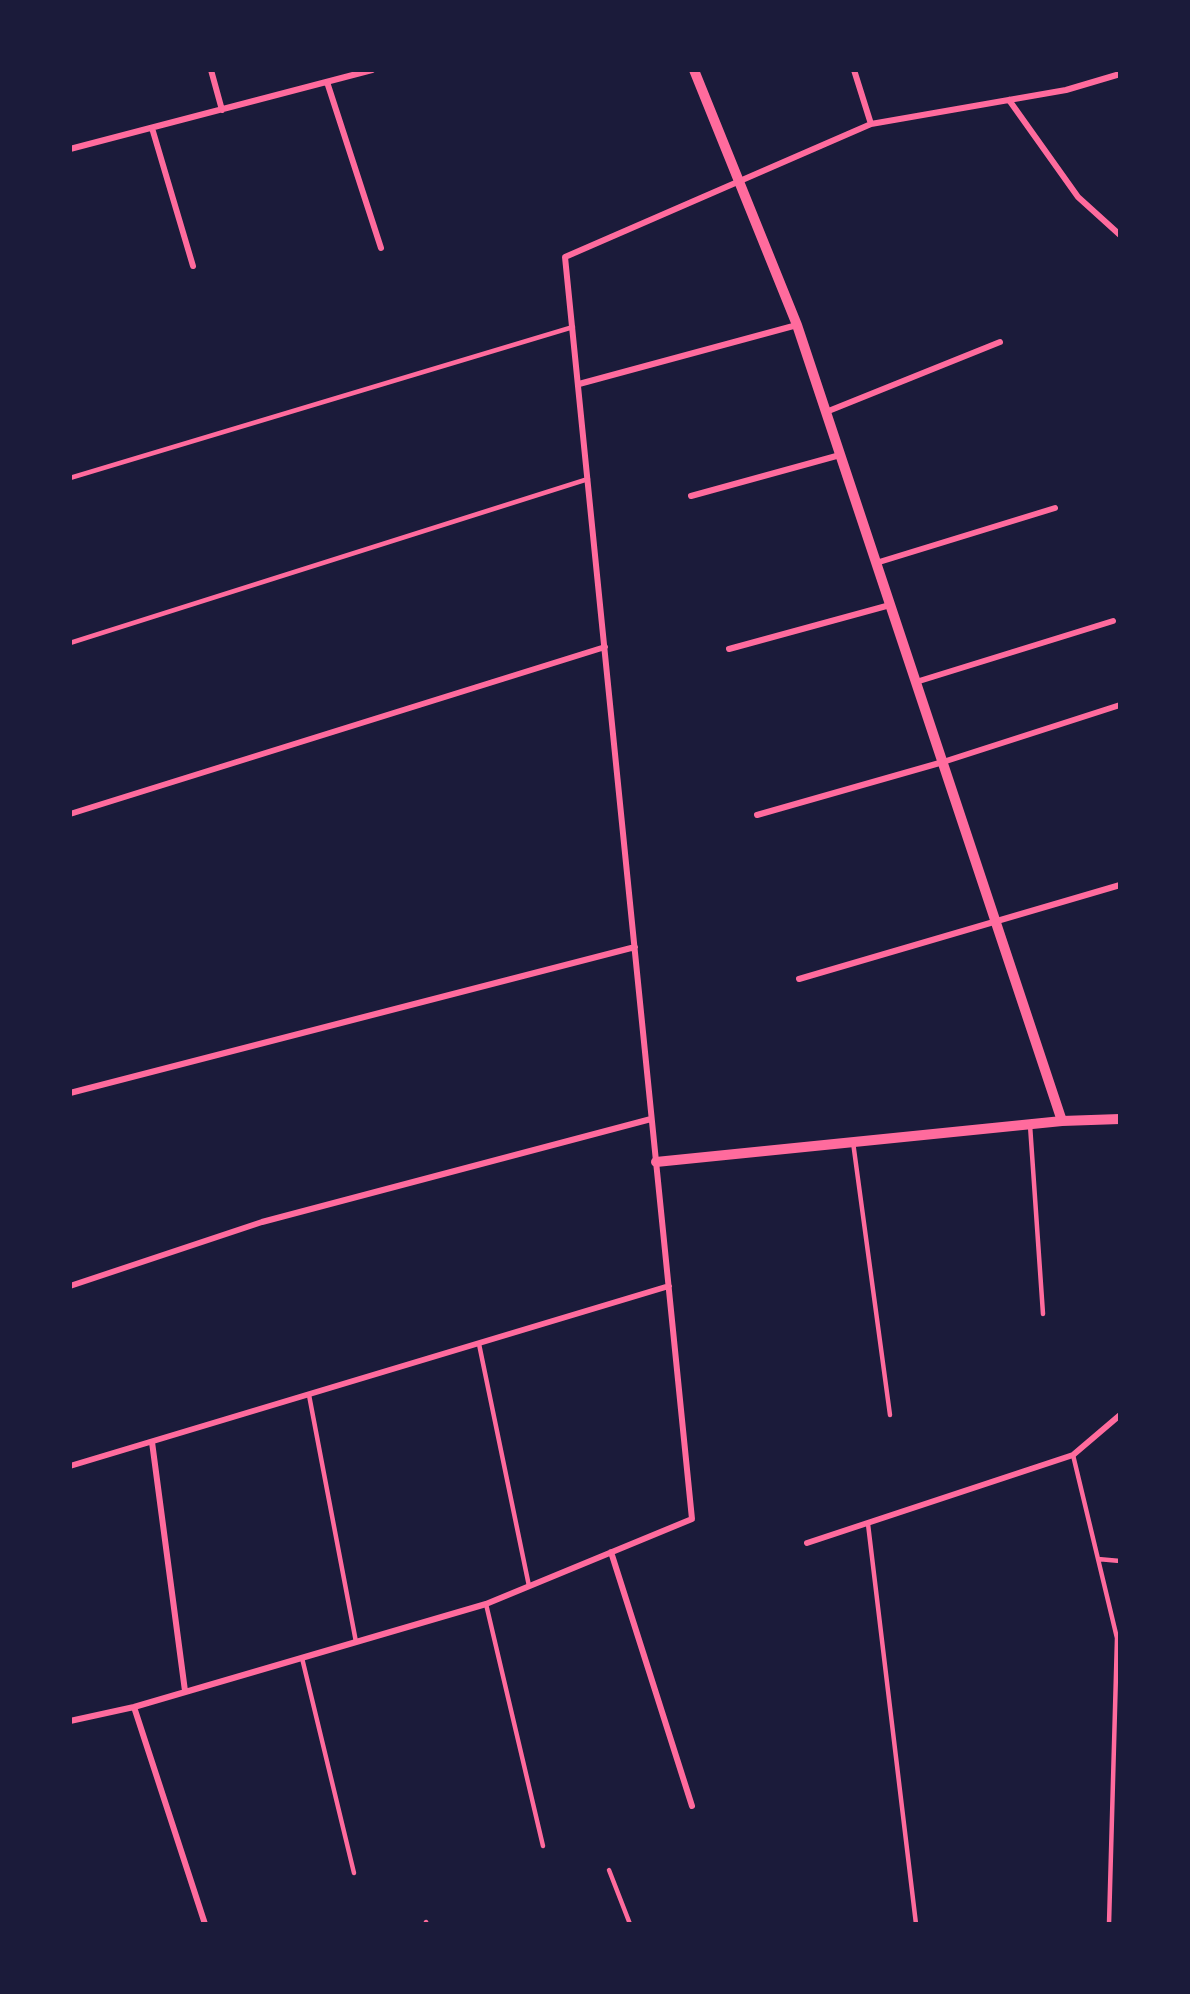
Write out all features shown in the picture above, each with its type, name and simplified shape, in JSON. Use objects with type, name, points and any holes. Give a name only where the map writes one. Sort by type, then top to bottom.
[{"type":"street","points":[[211,70],[222,110]]},
{"type":"street","points":[[70,149],[372,70]]},
{"type":"street","points":[[694,70],[797,325],[1062,1121]]},
{"type":"street","points":[[854,70],[871,124]]},
{"type":"street","points":[[70,1721],[134,1707],[486,1604],[692,1519],[565,257],[871,124],[1066,90],[1119,74]]},
{"type":"street","points":[[327,82],[381,248]]},
{"type":"street","points":[[1009,100],[1078,197],[1119,235]]},
{"type":"street","points":[[152,128],[193,266]]},
{"type":"street","points":[[579,384],[797,325]]},
{"type":"street","points":[[826,412],[1000,342]]},
{"type":"street","points":[[691,496],[840,455]]},
{"type":"street","points":[[876,563],[1055,508]]},
{"type":"street","points":[[729,649],[891,605]]},
{"type":"street","points":[[916,682],[1113,621]]},
{"type":"street","points":[[70,814],[605,647]]},
{"type":"street","points":[[757,815],[943,762],[1119,705]]},
{"type":"street","points":[[799,979],[1119,885]]},
{"type":"street","points":[[70,1093],[635,947]]},
{"type":"street","points":[[70,1286],[262,1222],[651,1119]]},
{"type":"street","points":[[656,1162],[1062,1121],[1119,1119]]},
{"type":"street","points":[[70,1466],[669,1286]]},
{"type":"street","points":[[807,1543],[1073,1455],[1119,1415]]},
{"type":"street","points":[[152,1442],[185,1691]]},
{"type":"street","points":[[611,1552],[692,1806]]},
{"type":"street","points":[[134,1707],[205,1923]]},
{"type":"lane","points":[[70,478],[573,327]]},
{"type":"lane","points":[[70,643],[588,479]]},
{"type":"lane","points":[[1030,1125],[1044,1314]]},
{"type":"lane","points":[[853,1142],[890,1415]]},
{"type":"lane","points":[[479,1344],[528,1586]]},
{"type":"lane","points":[[309,1395],[356,1642]]},
{"type":"lane","points":[[1073,1455],[1117,1638],[1109,1923]]},
{"type":"lane","points":[[868,1524],[916,1923]]},
{"type":"lane","points":[[1098,1559],[1119,1561]]},
{"type":"lane","points":[[486,1604],[543,1846]]},
{"type":"lane","points":[[302,1658],[354,1874]]},
{"type":"lane","points":[[1113,1779],[1119,1779]]},
{"type":"lane","points":[[609,1870],[630,1923]]}]
